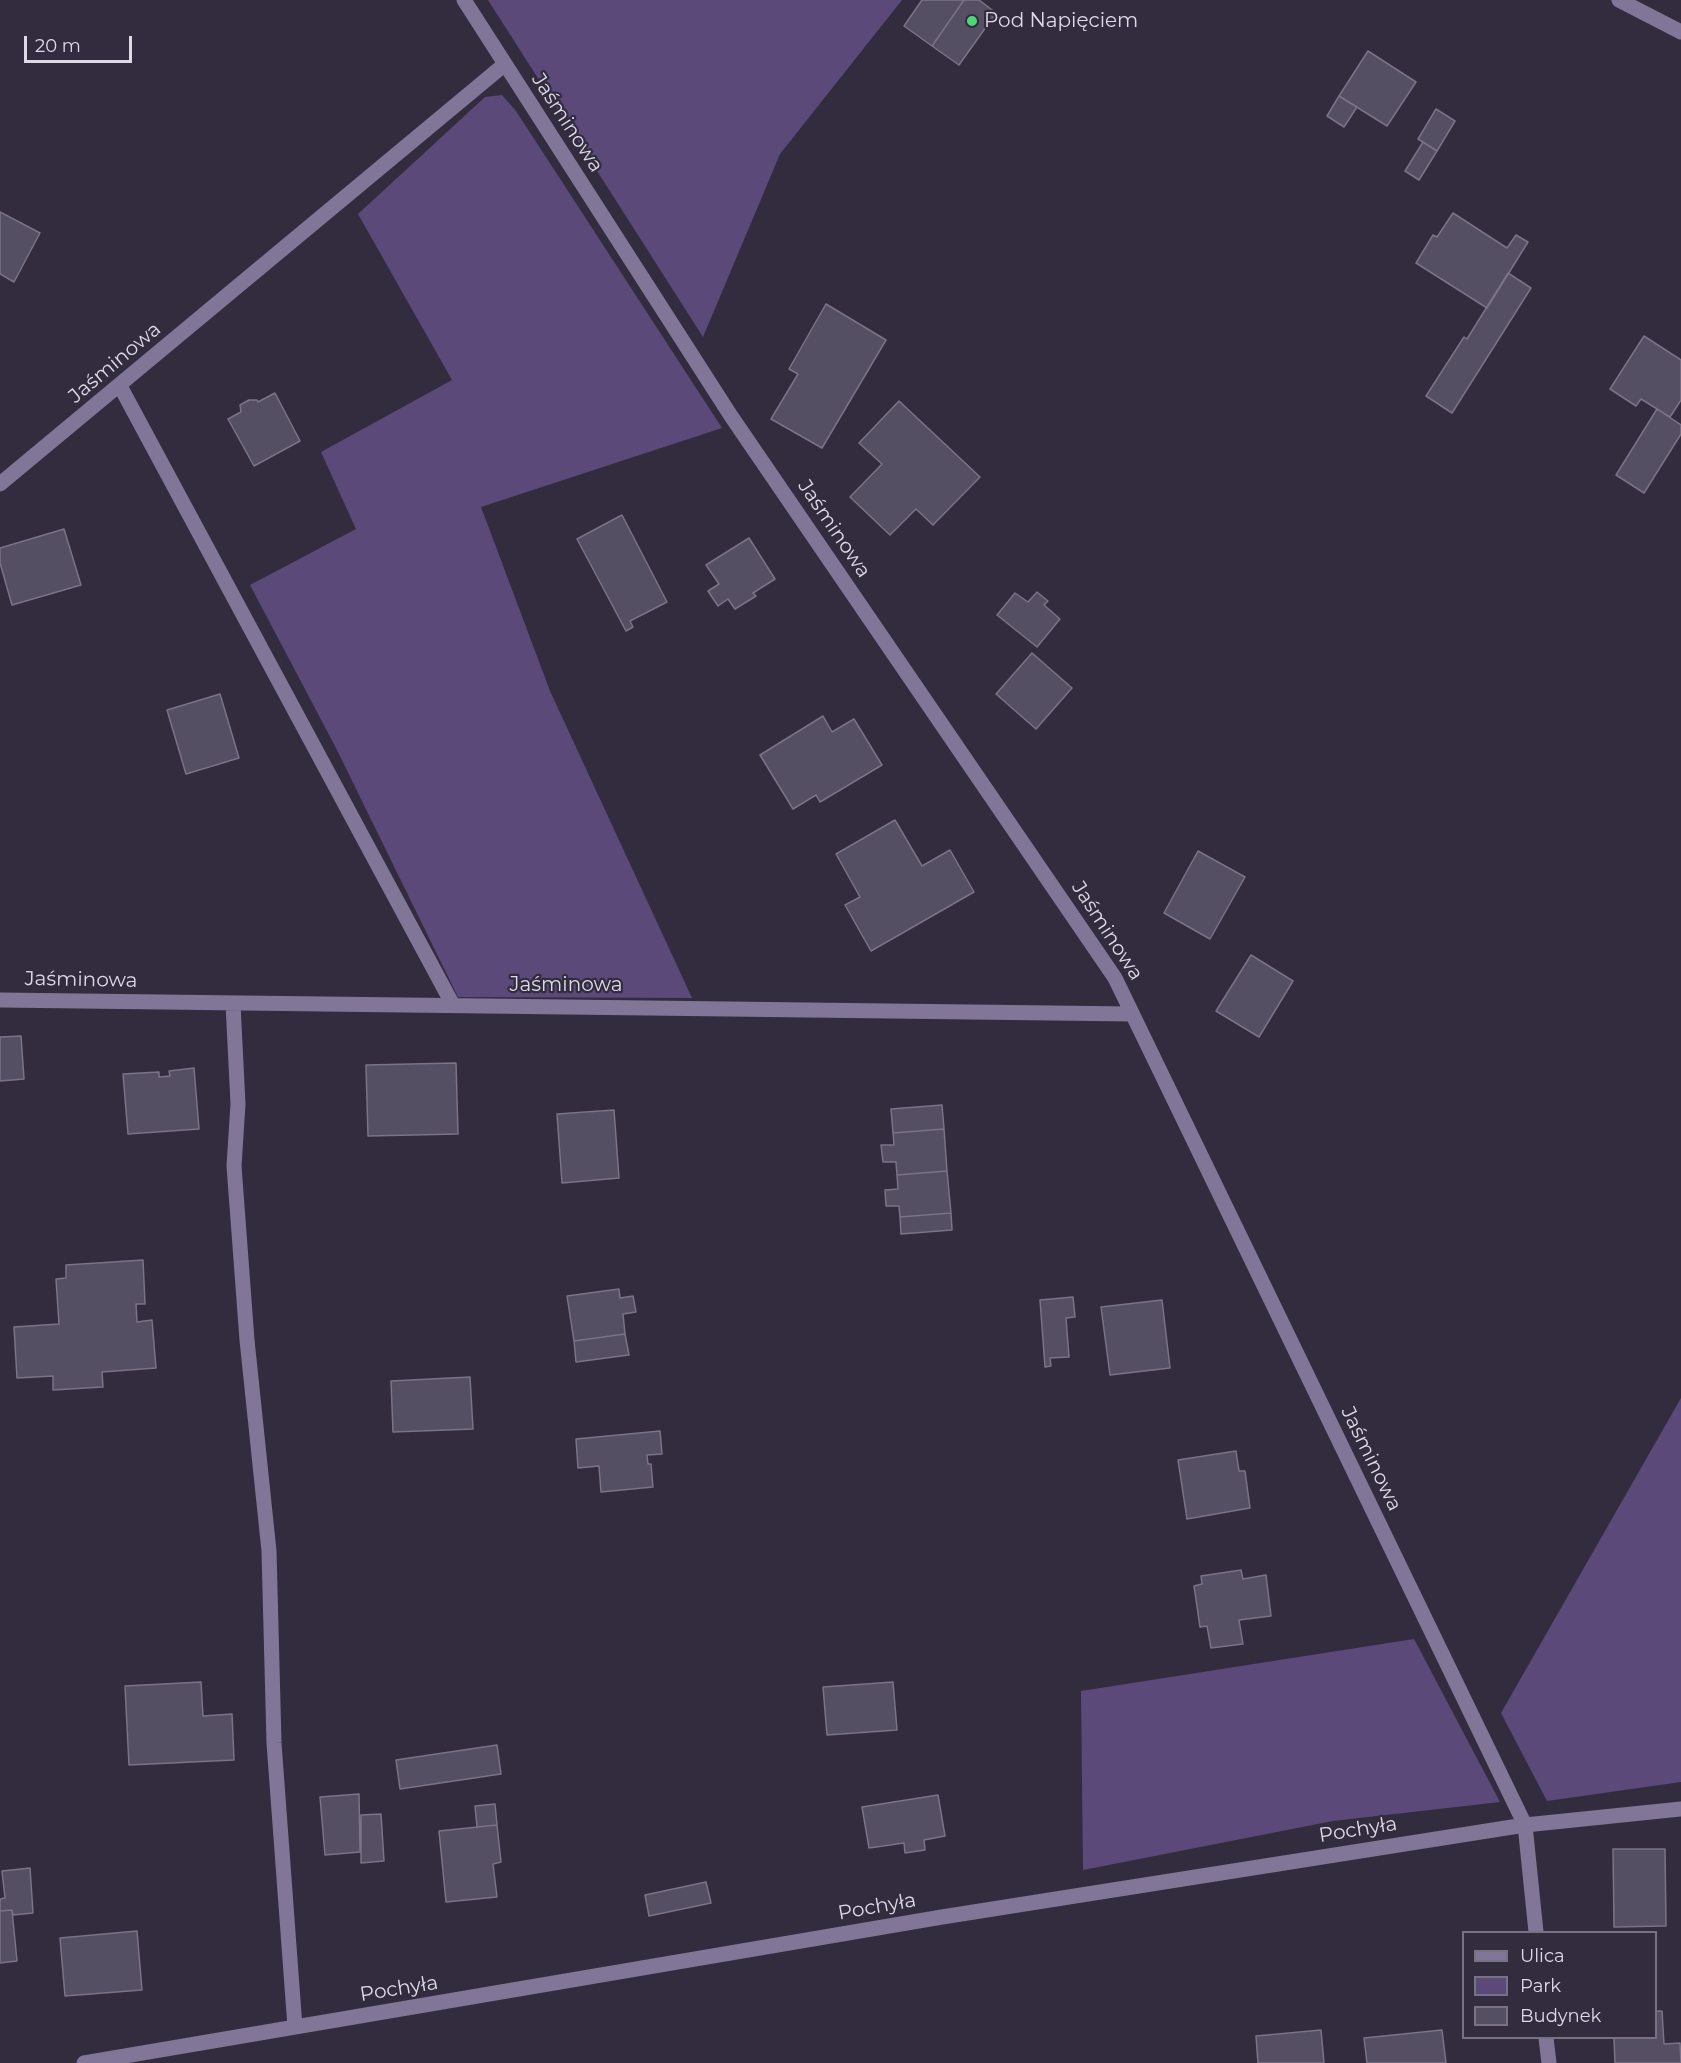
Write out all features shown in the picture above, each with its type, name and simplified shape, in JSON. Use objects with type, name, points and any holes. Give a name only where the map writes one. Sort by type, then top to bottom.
[{"type":"street","name":"Jaśminowa","points":[[464,0],[731,416],[1115,978],[1525,1825],[1536,1931]]},
{"type":"street","points":[[1619,0],[1681,32]]},
{"type":"street","name":"Jaśminowa","points":[[0,484],[505,64]]},
{"type":"street","points":[[120,386],[453,1005]]},
{"type":"street","name":"Jaśminowa","points":[[0,1000],[1132,1014]]},
{"type":"street","points":[[233,1004],[238,1104],[234,1166],[247,1340],[269,1551],[274,1743],[295,2027]]},
{"type":"street","name":"Pochyła","points":[[84,2063],[942,1917],[1525,1825],[1681,1809]]},
{"type":"street","points":[[1546,2039],[1549,2063]]},
{"type":"green space","points":[[488,0],[902,0],[780,154],[703,337]]},
{"type":"green space","points":[[502,95],[516,111],[722,428],[481,507],[550,691],[692,998],[458,997],[336,748],[250,585],[356,529],[321,452],[452,380],[358,214],[485,97]]},
{"type":"green space","points":[[1681,1398],[1681,1782],[1547,1801],[1501,1713]]},
{"type":"green space","points":[[1414,1639],[1500,1802],[1333,1821],[1083,1870],[1081,1691]]},
{"type":"building","points":[[922,0],[964,0],[932,46],[904,26]]},
{"type":"building","points":[[964,0],[979,0],[996,13],[959,65],[932,46]]},
{"type":"building","points":[[1368,51],[1416,82],[1387,126],[1339,96]]},
{"type":"building","points":[[1339,96],[1357,107],[1344,127],[1327,116]]},
{"type":"building","points":[[1436,109],[1455,121],[1437,151],[1418,139]]},
{"type":"building","points":[[1423,142],[1437,151],[1419,180],[1405,171]]},
{"type":"building","points":[[0,212],[40,233],[14,282],[0,274]]},
{"type":"building","points":[[1453,213],[1507,248],[1516,235],[1528,242],[1487,308],[1416,263],[1433,235],[1437,237]]},
{"type":"building","points":[[1508,273],[1531,288],[1452,413],[1426,396],[1464,337],[1467,339]]},
{"type":"building","points":[[826,304],[886,340],[822,448],[771,419],[798,374],[789,369]]},
{"type":"building","points":[[1644,336],[1681,360],[1681,400],[1670,417],[1641,399],[1636,406],[1610,389]]},
{"type":"building","points":[[275,393],[300,441],[254,466],[228,419],[241,412],[240,405],[249,400],[258,402]]},
{"type":"building","points":[[899,401],[980,477],[933,525],[916,509],[890,535],[850,497],[882,464],[859,443]]},
{"type":"building","points":[[1657,409],[1681,425],[1681,434],[1644,493],[1616,475]]},
{"type":"building","points":[[622,515],[667,602],[630,621],[633,627],[626,631],[577,539]]},
{"type":"building","points":[[64,529],[81,585],[12,605],[0,563],[0,548]]},
{"type":"building","points":[[749,538],[775,579],[753,593],[756,596],[735,609],[728,599],[718,606],[708,591],[719,584],[706,565]]},
{"type":"building","points":[[1037,592],[1048,601],[1044,605],[1060,619],[1037,647],[997,615],[1015,593],[1028,602]]},
{"type":"building","points":[[1032,653],[1072,688],[1036,729],[996,694]]},
{"type":"building","points":[[220,694],[239,758],[186,774],[167,710]]},
{"type":"building","points":[[823,716],[832,732],[854,719],[882,765],[820,802],[816,795],[793,809],[760,755]]},
{"type":"building","points":[[895,820],[922,866],[950,850],[974,892],[871,951],[845,905],[860,897],[836,854]]},
{"type":"building","points":[[1198,851],[1245,877],[1210,939],[1164,913]]},
{"type":"building","points":[[1251,955],[1293,981],[1259,1037],[1216,1011]]},
{"type":"building","points":[[21,1036],[24,1079],[0,1081],[0,1037]]},
{"type":"building","points":[[456,1063],[458,1134],[368,1136],[366,1065]]},
{"type":"building","points":[[194,1068],[199,1129],[128,1134],[123,1074],[159,1072],[159,1077],[170,1076],[169,1071]]},
{"type":"building","points":[[942,1105],[944,1129],[893,1133],[891,1109]]},
{"type":"building","points":[[614,1110],[619,1178],[562,1183],[557,1114]]},
{"type":"building","points":[[944,1129],[947,1171],[897,1175],[896,1162],[883,1162],[881,1145],[894,1145],[893,1133]]},
{"type":"building","points":[[947,1171],[951,1213],[900,1217],[899,1206],[886,1206],[885,1190],[898,1189],[897,1175]]},
{"type":"building","points":[[951,1213],[952,1230],[901,1234],[900,1217]]},
{"type":"building","points":[[143,1260],[145,1304],[136,1304],[137,1322],[152,1320],[156,1368],[102,1372],[103,1387],[53,1390],[53,1376],[17,1378],[14,1327],[59,1324],[56,1279],[66,1278],[66,1265]]},
{"type":"building","points":[[619,1289],[620,1298],[633,1296],[636,1312],[623,1314],[625,1334],[574,1341],[567,1296]]},
{"type":"building","points":[[1073,1297],[1075,1317],[1066,1318],[1069,1357],[1050,1358],[1051,1366],[1045,1367],[1040,1300]]},
{"type":"building","points":[[1162,1300],[1170,1368],[1110,1375],[1101,1307]]},
{"type":"building","points":[[625,1334],[629,1355],[576,1362],[574,1341]]},
{"type":"building","points":[[470,1377],[473,1429],[393,1432],[391,1381]]},
{"type":"building","points":[[660,1431],[662,1454],[647,1455],[648,1464],[651,1464],[653,1487],[601,1492],[599,1466],[578,1468],[576,1439]]},
{"type":"building","points":[[1236,1451],[1239,1471],[1245,1471],[1250,1508],[1187,1519],[1178,1460]]},
{"type":"building","points":[[1241,1570],[1243,1579],[1266,1575],[1271,1616],[1239,1620],[1243,1644],[1211,1648],[1207,1626],[1200,1627],[1194,1586],[1202,1584],[1201,1576]]},
{"type":"building","points":[[201,1682],[203,1716],[232,1714],[234,1760],[129,1765],[125,1686]]},
{"type":"building","points":[[893,1682],[897,1730],[827,1735],[823,1687]]},
{"type":"building","points":[[497,1745],[501,1774],[400,1789],[396,1760]]},
{"type":"building","points":[[359,1794],[360,1852],[325,1855],[320,1797]]},
{"type":"building","points":[[938,1795],[945,1836],[924,1840],[925,1850],[905,1853],[904,1843],[869,1848],[862,1807]]},
{"type":"building","points":[[495,1804],[497,1825],[477,1827],[475,1806]]},
{"type":"building","points":[[381,1814],[384,1861],[361,1863],[361,1815]]},
{"type":"building","points":[[497,1825],[501,1862],[493,1864],[497,1897],[446,1902],[439,1831]]},
{"type":"building","points":[[1613,1849],[1665,1849],[1666,1926],[1614,1927]]},
{"type":"building","points":[[30,1868],[33,1913],[13,1915],[12,1910],[0,1911],[0,1899],[5,1898],[2,1871]]},
{"type":"building","points":[[706,1882],[711,1903],[649,1916],[645,1895]]},
{"type":"building","points":[[12,1910],[17,1961],[0,1963],[0,1911]]},
{"type":"building","points":[[137,1931],[142,1990],[65,1996],[60,1938]]},
{"type":"building","points":[[1657,2011],[1662,2011],[1664,2044],[1680,2043],[1681,2063],[1615,2063],[1614,2039],[1657,2039]]},
{"type":"building","points":[[1321,2030],[1324,2063],[1258,2063],[1256,2036]]},
{"type":"building","points":[[1442,2030],[1446,2063],[1367,2063],[1364,2038]]},
{"type":"place","name":"Pod Napięciem","points":[[972,21]]}]
